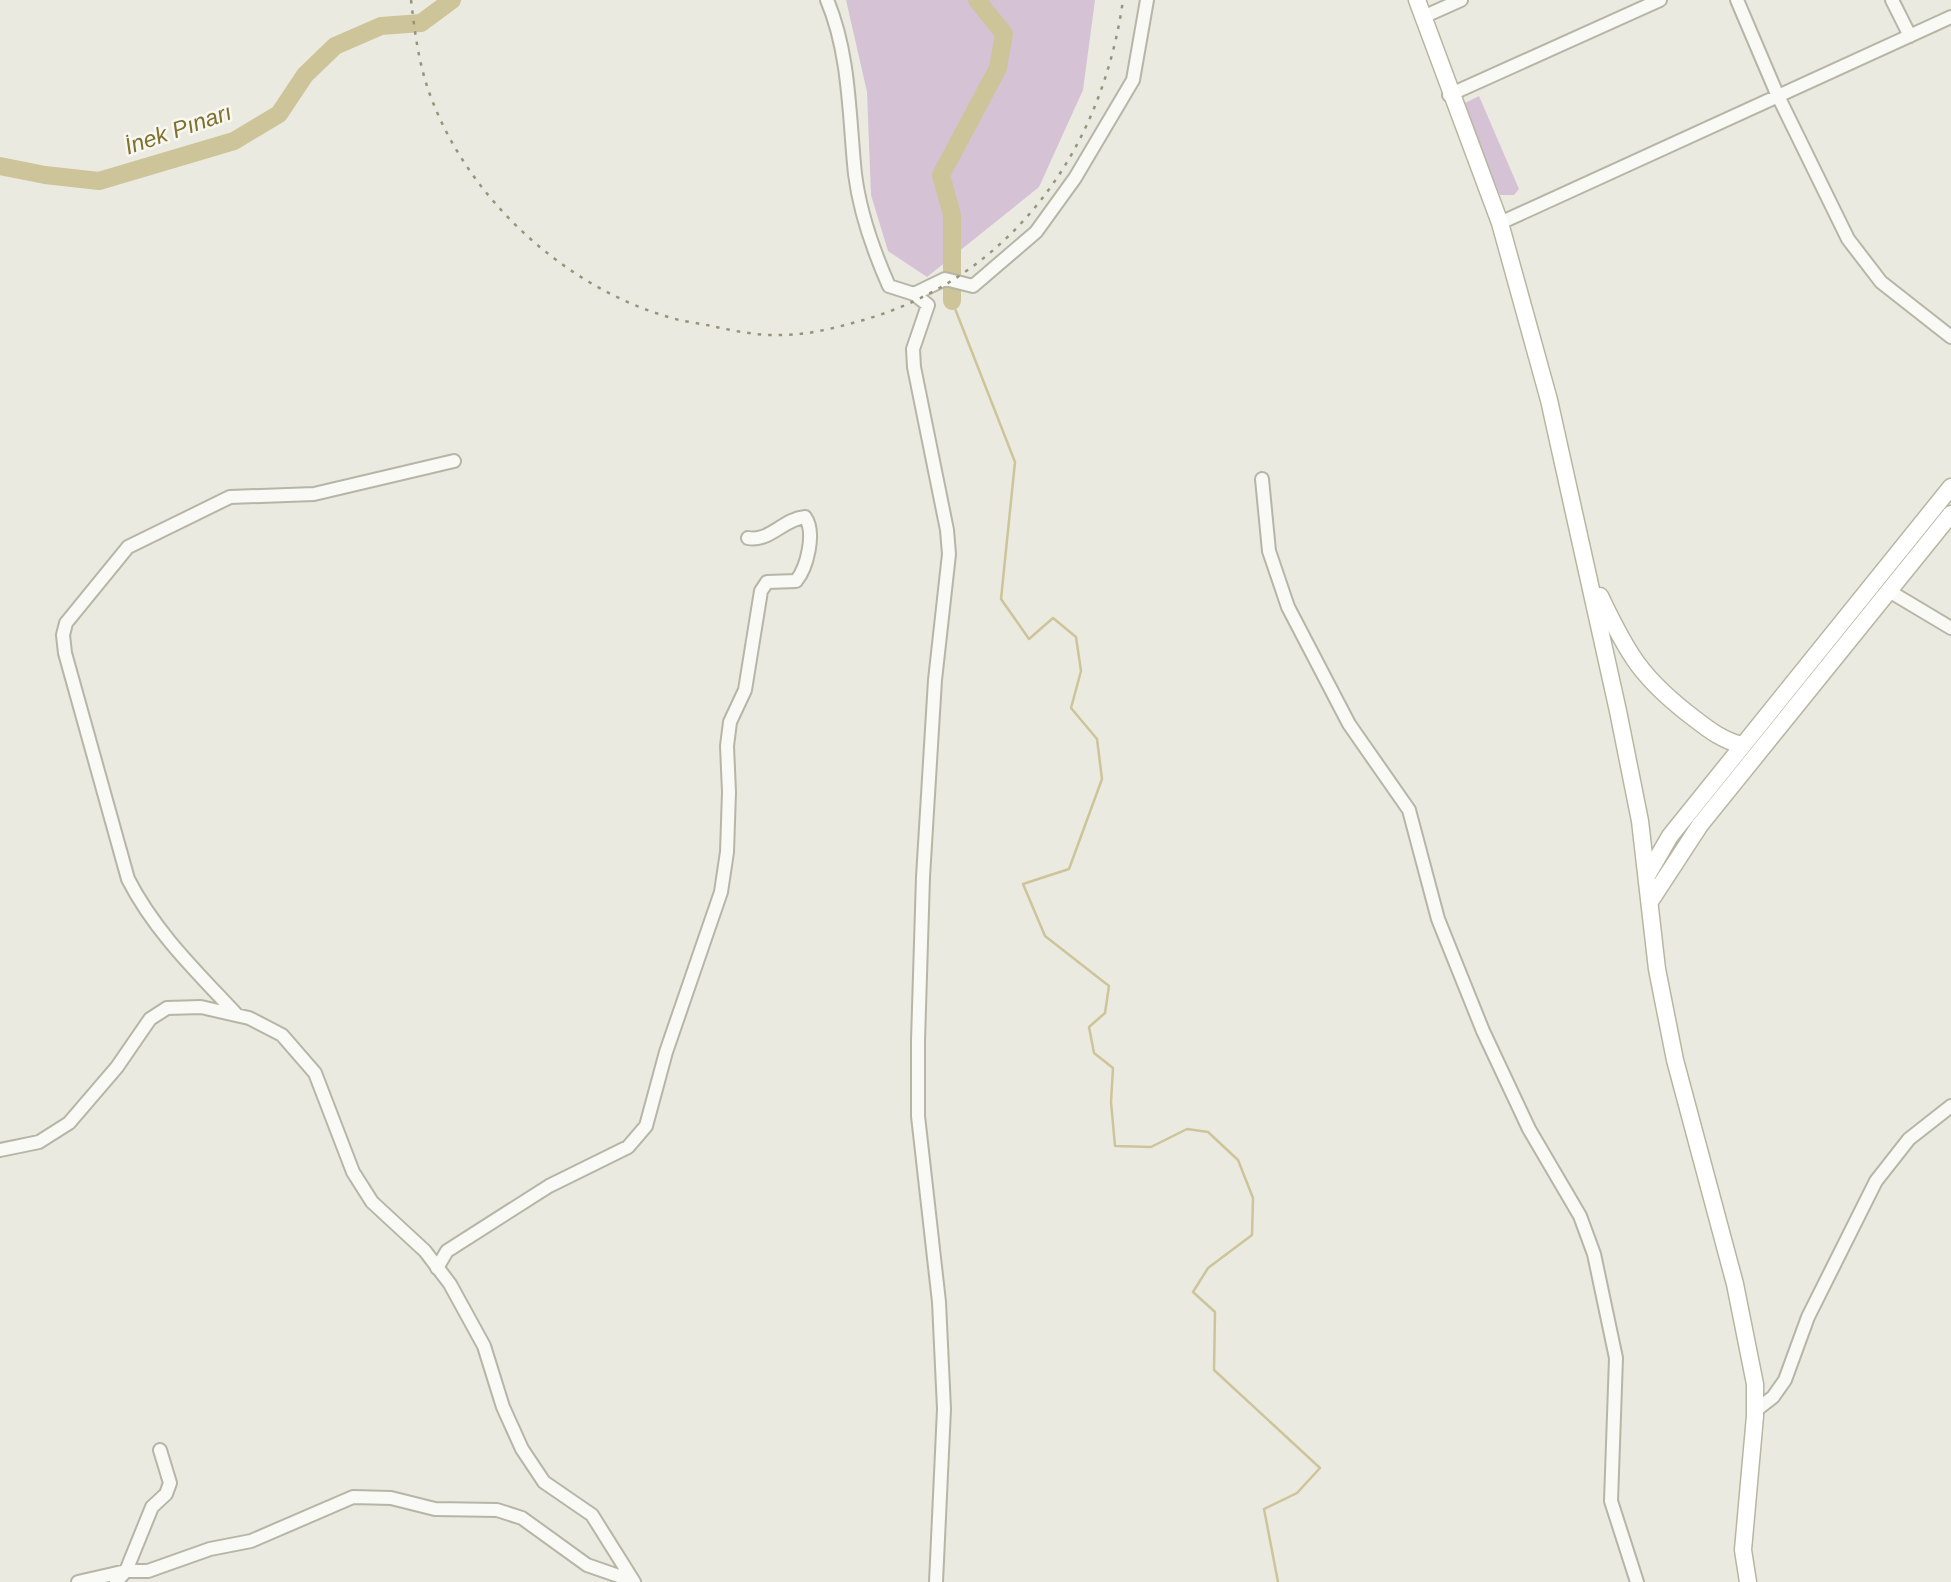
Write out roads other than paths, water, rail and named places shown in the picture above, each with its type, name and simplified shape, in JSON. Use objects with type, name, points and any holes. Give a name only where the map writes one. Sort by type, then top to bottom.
[{"type":"main road","points":[[1417,0],[1449,95],[1500,223],[1549,400],[1588,568],[1640,821],[1657,969],[1675,1060],[1735,1284],[1755,1384],[1743,1550],[1748,1582]]},
{"type":"main road","points":[[1648,874],[1670,836],[1951,486]]},
{"type":"main road","points":[[1651,900],[1700,825],[1951,514]]},
{"type":"main road","points":[[1588,568],[1629,655],[1658,692],[1709,729],[1742,746]]},
{"type":"street","points":[[827,0],[834,16],[849,96],[855,177],[869,243],[889,286],[914,293],[928,305],[913,349],[914,367],[947,530],[948,554],[935,680],[918,1041],[918,1116],[936,1275],[944,1409],[936,1582]]},
{"type":"street","points":[[914,293],[945,279],[973,286],[1036,232],[1075,178],[1133,80],[1147,0]]},
{"type":"street","points":[[1423,17],[1461,0]]},
{"type":"street","points":[[1449,95],[1660,0]]},
{"type":"street","points":[[1737,0],[1777,94],[1848,239],[1867,266],[1899,298],[1951,337]]},
{"type":"street","points":[[1892,0],[1910,36]]},
{"type":"street","points":[[1500,223],[1777,94],[1951,17]]},
{"type":"street","points":[[237,1015],[161,933],[144,911],[128,879],[65,653],[63,635],[66,623],[128,547],[230,497],[314,494],[454,461]]},
{"type":"street","points":[[1262,479],[1269,551],[1288,607],[1349,724],[1409,810],[1438,919],[1483,1031],[1529,1129],[1580,1216],[1594,1254],[1616,1358],[1611,1500],[1637,1582]]},
{"type":"street","points":[[437,1268],[447,1251],[549,1186],[628,1147],[646,1126],[666,1052],[721,892],[729,792],[727,746],[730,722],[745,690],[761,591],[767,582],[796,581],[801,574],[809,546],[809,523],[804,517],[797,518],[759,540],[748,538]]},
{"type":"street","points":[[1889,591],[1951,628]]},
{"type":"street","points":[[0,1150],[39,1142],[69,1124],[117,1067],[150,1019],[167,1008],[201,1007],[237,1015],[282,1035],[314,1073],[353,1172],[372,1202],[425,1251],[484,1346],[503,1407],[522,1449],[544,1482],[592,1515],[633,1581]]},
{"type":"street","points":[[1755,1410],[1773,1397],[1786,1380],[1808,1317],[1876,1181],[1909,1139],[1951,1106]]},
{"type":"street","points":[[116,1582],[126,1571],[152,1507],[166,1494],[170,1483],[160,1450]]},
{"type":"street","points":[[78,1582],[126,1571],[148,1571],[210,1549],[251,1541],[354,1497],[391,1498],[435,1509],[498,1510],[522,1518],[587,1565],[633,1581]]},
{"type":"waterway","name":"İnek Pınarı","points":[[0,166],[45,175],[99,181],[234,141],[279,114],[305,75],[335,46],[381,26],[421,23],[452,0]]},
{"type":"waterway","points":[[952,301],[952,215],[941,175],[998,68],[1004,34],[977,0]]},
{"type":"waterway","points":[[952,301],[1015,462],[1001,599],[1029,639],[1053,618],[1076,637],[1081,671],[1071,708],[1097,739],[1102,779],[1069,869],[1023,884],[1045,936],[1109,986],[1105,1013],[1089,1027],[1094,1053],[1113,1068],[1111,1102],[1115,1146],[1151,1147],[1187,1129],[1208,1132],[1238,1160],[1253,1198],[1252,1235],[1208,1268],[1193,1292],[1215,1312],[1214,1370],[1320,1468],[1297,1493],[1264,1509],[1278,1582]]},
{"type":"railway","points":[[411,0],[424,75],[449,136],[470,171],[524,234],[556,260],[627,302],[677,319],[773,335],[831,329],[914,301],[961,274],[1004,241],[1040,201],[1070,157],[1094,108],[1112,55],[1123,0]]}]
